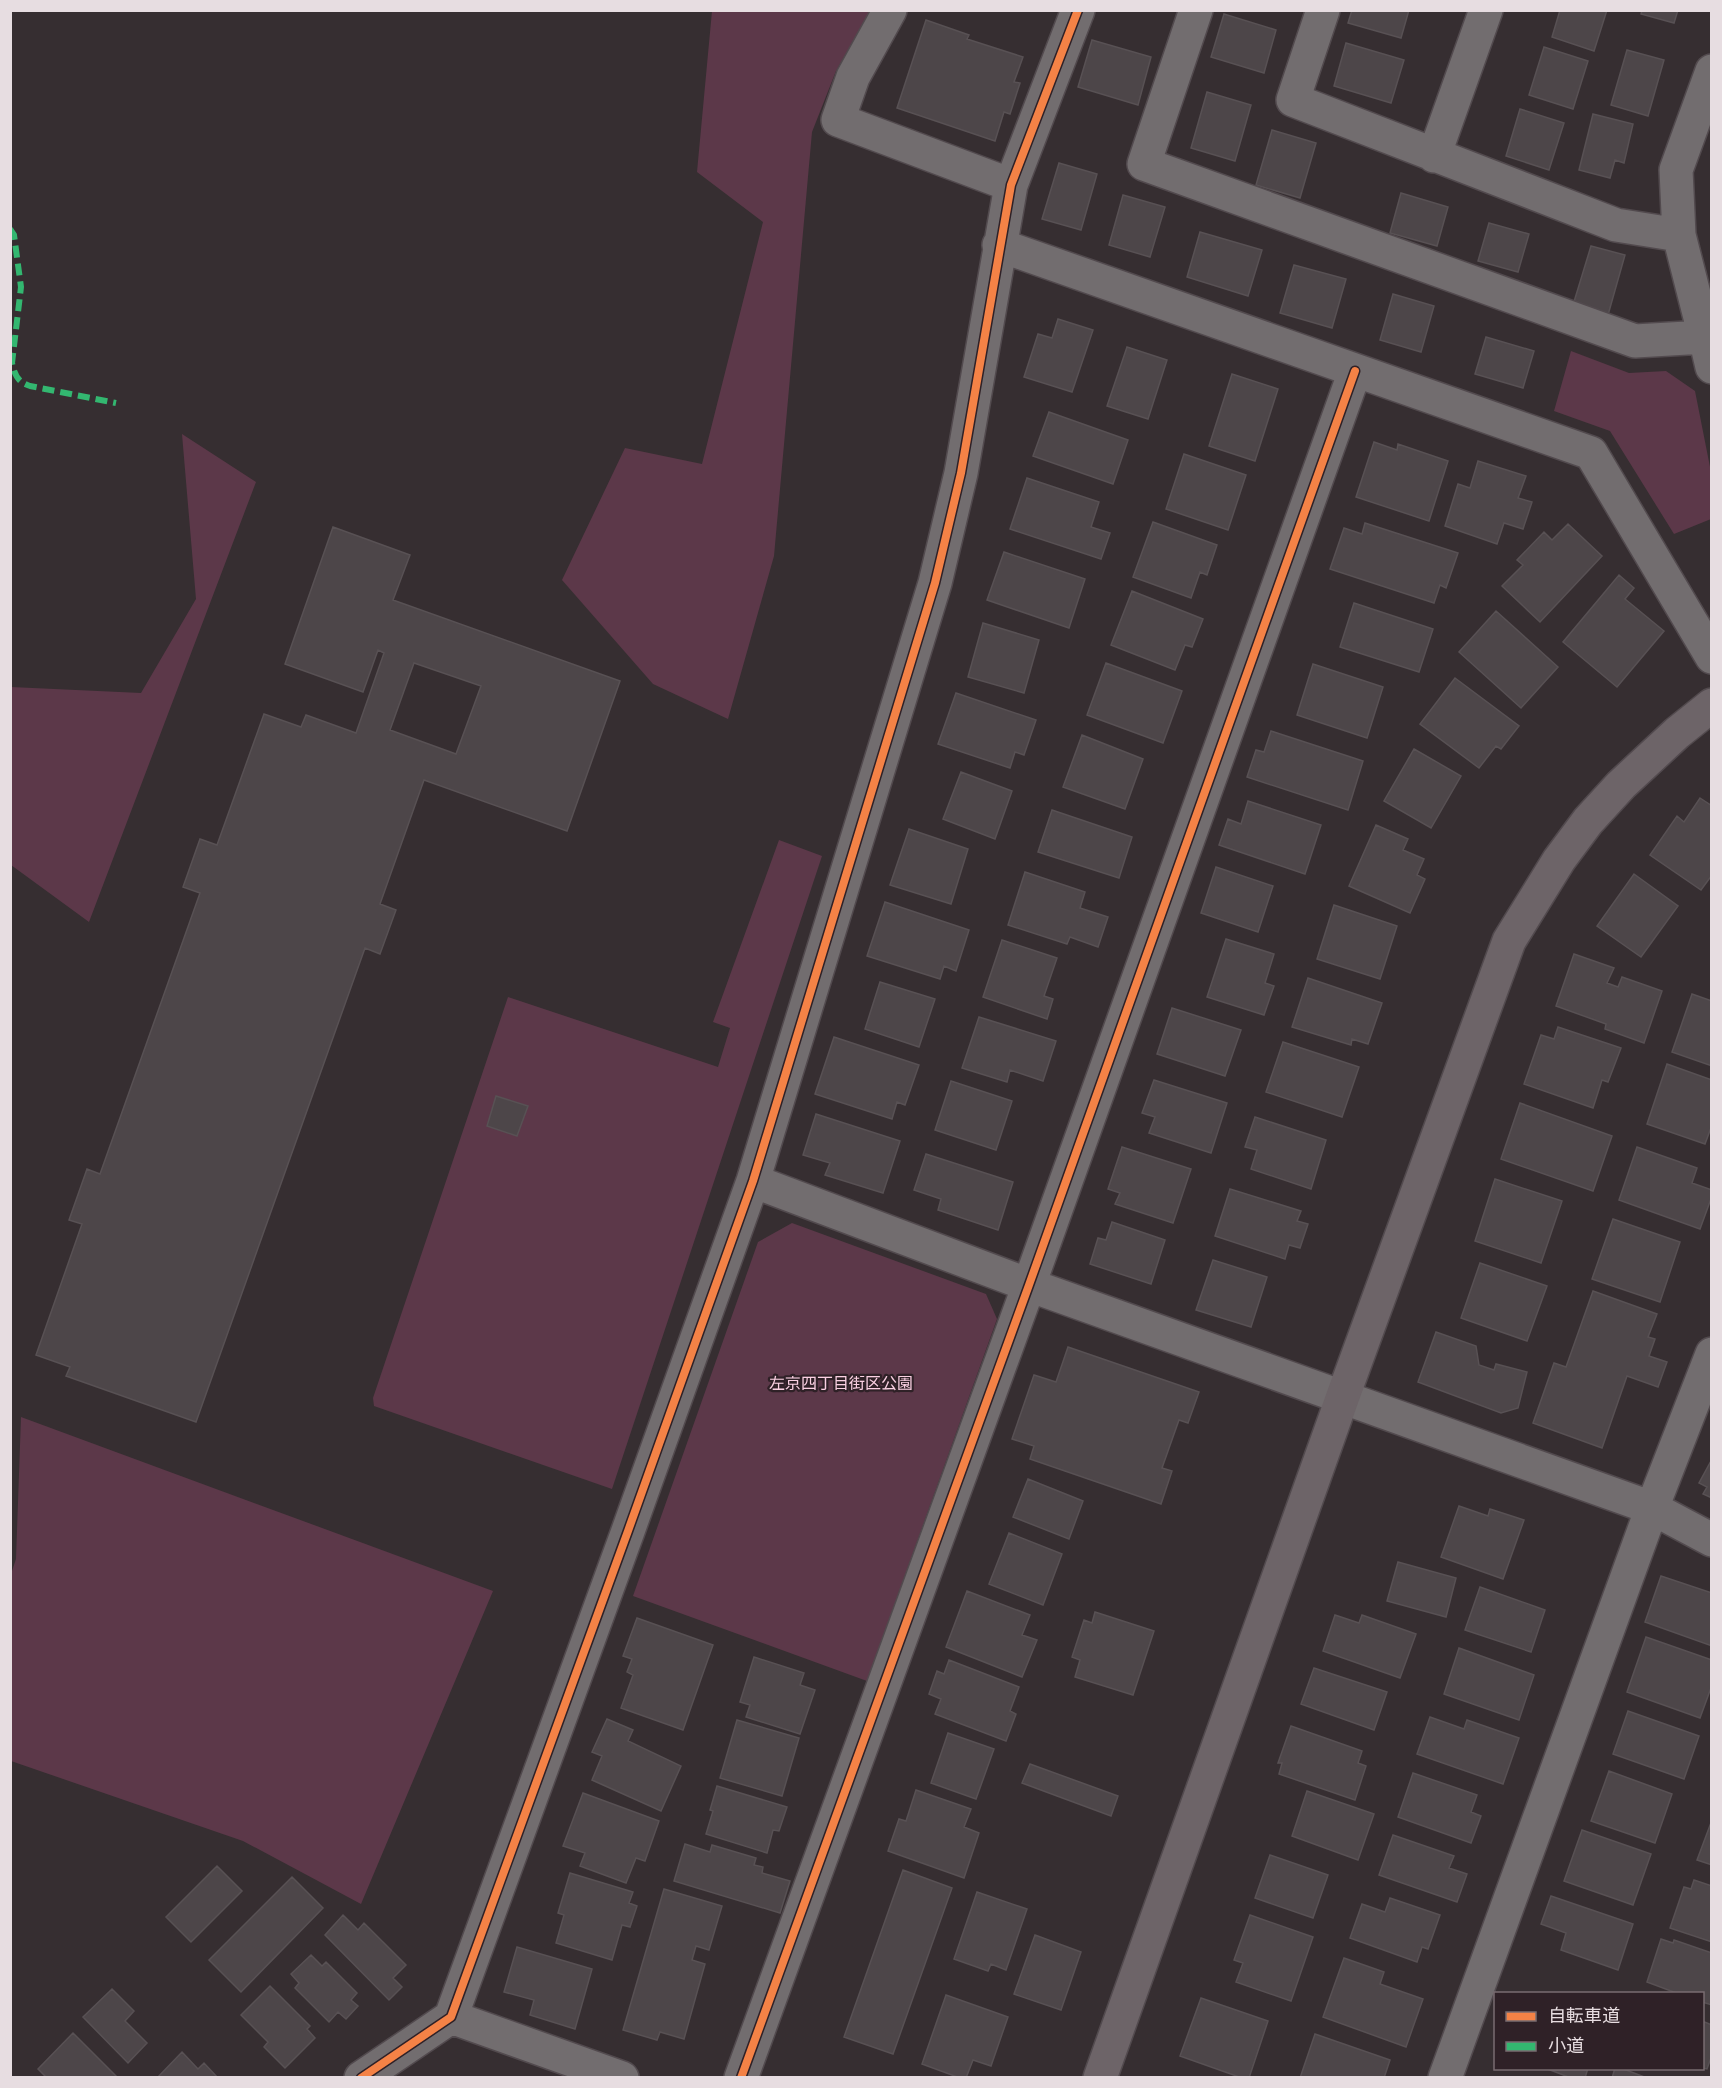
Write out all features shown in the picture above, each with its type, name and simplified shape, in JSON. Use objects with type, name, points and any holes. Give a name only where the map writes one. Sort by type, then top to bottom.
[{"type":"street","points":[[890,10],[852,77],[837,120],[1011,185]]},
{"type":"street","points":[[361,2078],[451,2017],[753,1181],[935,583],[961,472],[1011,185],[1078,10]]},
{"type":"street","points":[[1196,10],[1144,164],[1635,340],[1709,347],[1679,235],[1676,170],[1712,71]]},
{"type":"street","points":[[1323,10],[1293,100],[1616,225],[1679,235]]},
{"type":"street","points":[[1434,156],[1486,10]]},
{"type":"street","points":[[999,245],[1591,453],[1712,657]]},
{"type":"street","points":[[741,2078],[1029,1285],[1355,371]]},
{"type":"street","points":[[1100,2078],[1343,1396],[1509,941],[1559,860],[1588,821],[1621,785],[1677,733],[1712,705]]},
{"type":"street","points":[[753,1181],[1029,1285],[1652,1508],[1712,1540]]},
{"type":"street","points":[[1445,2078],[1652,1508],[1712,1354]]},
{"type":"street","points":[[451,2017],[622,2078]]},
{"type":"green space","points":[[712,11],[870,11],[836,71],[812,132],[774,556],[728,719],[653,684],[562,580],[625,448],[702,464],[763,222],[697,172]]},
{"type":"green space","points":[[1571,351],[1629,373],[1666,371],[1695,391],[1711,472],[1711,519],[1674,534],[1610,431],[1554,411]]},
{"type":"green space","points":[[182,434],[256,482],[89,922],[11,865],[11,687],[141,693],[196,599]]},
{"type":"green space","points":[[779,840],[822,856],[612,1489],[374,1406],[373,1398],[508,997],[718,1067],[730,1028],[713,1022]]},
{"type":"green space","name":"左京四丁目街区公園","points":[[792,1223],[986,1294],[997,1319],[867,1681],[633,1596],[758,1242]]},
{"type":"green space","points":[[21,1417],[493,1591],[361,1904],[243,1841],[11,1761],[10,1577],[16,1559]]},
{"type":"building","points":[[1352,10],[1409,10],[1401,38],[1348,23]]},
{"type":"building","points":[[1560,10],[1607,10],[1594,51],[1552,37]]},
{"type":"building","points":[[1642,10],[1678,10],[1674,23],[1641,14]]},
{"type":"building","points":[[1224,14],[1276,30],[1264,73],[1211,57]]},
{"type":"building","points":[[926,20],[969,35],[967,39],[1023,57],[1014,82],[1020,83],[1010,114],[1004,112],[995,141],[897,108]]},
{"type":"building","points":[[1092,40],[1151,57],[1138,105],[1078,87]]},
{"type":"building","points":[[1346,43],[1404,60],[1391,103],[1334,86]]},
{"type":"building","points":[[1544,47],[1588,61],[1573,109],[1529,95]]},
{"type":"building","points":[[1627,50],[1664,60],[1648,116],[1611,105]]},
{"type":"building","points":[[1207,92],[1251,105],[1235,161],[1191,148]]},
{"type":"building","points":[[1520,109],[1564,123],[1549,170],[1506,156]]},
{"type":"building","points":[[1593,114],[1633,124],[1624,163],[1615,160],[1610,178],[1579,170]]},
{"type":"building","points":[[1272,130],[1316,143],[1300,198],[1256,185]]},
{"type":"building","points":[[1059,163],[1097,174],[1081,230],[1042,219]]},
{"type":"building","points":[[1401,193],[1448,207],[1437,246],[1390,233]]},
{"type":"building","points":[[1123,195],[1165,207],[1150,257],[1109,245]]},
{"type":"building","points":[[1489,223],[1529,234],[1518,272],[1478,261]]},
{"type":"building","points":[[1200,232],[1262,250],[1248,296],[1187,277]]},
{"type":"building","points":[[1591,246],[1625,255],[1608,315],[1573,305]]},
{"type":"building","points":[[1294,265],[1346,279],[1332,328],[1280,313]]},
{"type":"building","points":[[1393,294],[1434,306],[1421,352],[1380,340]]},
{"type":"building","points":[[1058,319],[1093,330],[1072,392],[1024,377],[1038,334],[1052,338]]},
{"type":"building","points":[[1486,337],[1534,351],[1523,388],[1475,374]]},
{"type":"building","points":[[1127,347],[1167,360],[1148,419],[1107,406]]},
{"type":"building","points":[[1232,374],[1278,389],[1255,461],[1209,446]]},
{"type":"building","points":[[1049,412],[1128,440],[1113,484],[1033,456]]},
{"type":"building","points":[[1374,442],[1397,450],[1398,444],[1448,461],[1429,521],[1356,497]]},
{"type":"building","points":[[1184,454],[1246,475],[1228,530],[1166,509]]},
{"type":"building","points":[[1478,461],[1526,476],[1518,498],[1532,502],[1523,529],[1504,523],[1497,544],[1445,526],[1458,484],[1470,488]]},
{"type":"building","points":[[1027,478],[1099,502],[1091,527],[1110,533],[1101,559],[1010,529]]},
{"type":"building","points":[[1153,522],[1217,545],[1207,575],[1200,572],[1191,598],[1133,577]]},
{"type":"building","points":[[1365,523],[1458,553],[1446,588],[1440,585],[1434,603],[1330,569],[1344,528],[1362,534]]},
{"type":"building","points":[[1568,524],[1602,556],[1540,622],[1502,586],[1523,565],[1517,560],[1544,532],[1552,540]]},
{"type":"building","points":[[333,527],[410,555],[393,600],[620,681],[567,831],[424,780],[380,904],[396,910],[380,954],[365,948],[196,1422],[66,1376],[70,1367],[36,1355],[82,1224],[69,1220],[87,1169],[100,1174],[200,893],[183,887],[200,839],[217,845],[264,714],[301,727],[306,715],[356,733],[384,653],[378,650],[363,692],[285,664]],"holes":[[[414,663],[481,686],[456,754],[390,730]]]},
{"type":"building","points":[[1004,552],[1085,579],[1069,628],[987,600]]},
{"type":"building","points":[[1619,575],[1634,588],[1625,599],[1664,631],[1617,687],[1563,642]]},
{"type":"building","points":[[1132,591],[1203,619],[1192,647],[1185,645],[1175,670],[1111,645]]},
{"type":"building","points":[[1354,603],[1433,629],[1419,672],[1340,647]]},
{"type":"building","points":[[1496,611],[1558,667],[1521,708],[1459,652]]},
{"type":"building","points":[[983,623],[1039,640],[1024,693],[968,677]]},
{"type":"building","points":[[1106,663],[1182,691],[1163,743],[1087,715]]},
{"type":"building","points":[[1313,664],[1383,687],[1367,738],[1297,715]]},
{"type":"building","points":[[1455,678],[1519,726],[1501,749],[1496,746],[1479,768],[1420,724]]},
{"type":"building","points":[[956,693],[1036,720],[1024,755],[1015,752],[1010,768],[938,744]]},
{"type":"building","points":[[1271,731],[1363,761],[1348,810],[1247,777],[1256,750],[1264,752]]},
{"type":"building","points":[[1082,735],[1143,759],[1125,809],[1063,787]]},
{"type":"building","points":[[1414,749],[1461,776],[1431,828],[1384,801]]},
{"type":"building","points":[[961,772],[1012,791],[995,839],[943,819]]},
{"type":"building","points":[[1700,798],[1712,806],[1712,875],[1701,890],[1650,855],[1677,816],[1684,822]]},
{"type":"building","points":[[1248,801],[1321,825],[1305,874],[1219,845],[1228,819],[1241,824]]},
{"type":"building","points":[[1052,810],[1132,837],[1119,878],[1038,852]]},
{"type":"building","points":[[1376,825],[1408,839],[1403,850],[1424,859],[1417,875],[1425,879],[1410,913],[1349,886]]},
{"type":"building","points":[[909,829],[968,849],[951,904],[890,885]]},
{"type":"building","points":[[1216,867],[1273,886],[1258,932],[1201,913]]},
{"type":"building","points":[[1025,872],[1085,892],[1080,908],[1108,917],[1098,947],[1070,937],[1067,944],[1008,925]]},
{"type":"building","points":[[1634,874],[1678,906],[1641,957],[1597,926]]},
{"type":"building","points":[[885,902],[969,930],[956,971],[944,966],[940,979],[867,956]]},
{"type":"building","points":[[1334,905],[1397,926],[1380,979],[1317,959]]},
{"type":"building","points":[[1226,939],[1274,954],[1265,983],[1274,986],[1264,1015],[1207,997]]},
{"type":"building","points":[[1002,940],[1057,958],[1044,996],[1053,999],[1047,1019],[983,997]]},
{"type":"building","points":[[1574,954],[1614,968],[1607,983],[1618,987],[1622,977],[1662,991],[1644,1043],[1605,1029],[1606,1024],[1556,1006]]},
{"type":"building","points":[[1308,978],[1382,1003],[1368,1044],[1352,1039],[1351,1045],[1292,1027]]},
{"type":"building","points":[[880,982],[935,999],[919,1047],[865,1029]]},
{"type":"building","points":[[1692,994],[1712,1001],[1712,1066],[1672,1052]]},
{"type":"building","points":[[1172,1008],[1241,1030],[1225,1076],[1157,1054]]},
{"type":"building","points":[[979,1017],[1056,1041],[1043,1081],[1010,1070],[1007,1082],[962,1068]]},
{"type":"building","points":[[1558,1027],[1621,1048],[1608,1082],[1602,1080],[1593,1108],[1524,1084],[1541,1035],[1554,1039]]},
{"type":"building","points":[[834,1037],[919,1065],[905,1105],[897,1102],[892,1119],[815,1094]]},
{"type":"building","points":[[1283,1042],[1359,1067],[1342,1117],[1266,1092]]},
{"type":"building","points":[[1667,1064],[1712,1080],[1712,1125],[1705,1144],[1647,1124]]},
{"type":"building","points":[[1154,1080],[1227,1103],[1211,1153],[1149,1133],[1155,1117],[1142,1113]]},
{"type":"building","points":[[951,1081],[1012,1101],[996,1150],[935,1130]]},
{"type":"building","points":[[496,1096],[528,1106],[517,1136],[487,1126]]},
{"type":"building","points":[[1520,1103],[1612,1136],[1593,1191],[1501,1159]]},
{"type":"building","points":[[816,1114],[900,1141],[883,1193],[825,1175],[830,1163],[803,1155]]},
{"type":"building","points":[[1255,1117],[1326,1140],[1311,1189],[1251,1169],[1257,1150],[1245,1147]]},
{"type":"building","points":[[1122,1147],[1191,1169],[1173,1223],[1115,1204],[1120,1193],[1108,1189]]},
{"type":"building","points":[[1637,1147],[1697,1168],[1692,1183],[1712,1190],[1700,1229],[1619,1200]]},
{"type":"building","points":[[926,1154],[1013,1182],[998,1230],[938,1210],[941,1199],[914,1190]]},
{"type":"building","points":[[1495,1179],[1562,1201],[1541,1263],[1475,1241]]},
{"type":"building","points":[[1230,1189],[1301,1211],[1297,1221],[1308,1224],[1300,1248],[1289,1245],[1285,1259],[1215,1236]]},
{"type":"building","points":[[1613,1219],[1680,1242],[1660,1302],[1592,1279]]},
{"type":"building","points":[[1112,1222],[1165,1240],[1151,1284],[1090,1264],[1098,1238],[1106,1240]]},
{"type":"building","points":[[1213,1260],[1267,1277],[1251,1327],[1196,1310]]},
{"type":"building","points":[[1480,1263],[1547,1286],[1527,1341],[1461,1318]]},
{"type":"building","points":[[1593,1291],[1657,1314],[1648,1337],[1655,1339],[1649,1356],[1667,1362],[1658,1387],[1627,1376],[1602,1448],[1533,1423],[1554,1363],[1566,1367]]},
{"type":"building","points":[[1436,1332],[1476,1346],[1479,1365],[1494,1370],[1496,1364],[1527,1372],[1518,1408],[1501,1413],[1418,1382]]},
{"type":"building","points":[[1068,1347],[1199,1392],[1188,1423],[1179,1420],[1162,1468],[1172,1471],[1161,1504],[1030,1459],[1034,1446],[1012,1439],[1034,1375],[1056,1382]]},
{"type":"building","points":[[1712,1459],[1712,1498],[1703,1494],[1707,1487],[1699,1483]]},
{"type":"building","points":[[1028,1479],[1083,1501],[1069,1539],[1013,1517]]},
{"type":"building","points":[[1459,1506],[1488,1516],[1490,1509],[1524,1520],[1503,1579],[1441,1557]]},
{"type":"building","points":[[1009,1533],[1062,1554],[1043,1605],[989,1584]]},
{"type":"building","points":[[1398,1562],[1456,1578],[1446,1617],[1387,1601]]},
{"type":"building","points":[[1661,1576],[1712,1593],[1712,1646],[1645,1622]]},
{"type":"building","points":[[1480,1587],[1545,1610],[1531,1652],[1465,1630]]},
{"type":"building","points":[[967,1591],[1030,1615],[1022,1635],[1037,1640],[1022,1677],[946,1647]]},
{"type":"building","points":[[1095,1612],[1154,1631],[1133,1695],[1075,1677],[1080,1660],[1072,1657],[1084,1620],[1092,1623]]},
{"type":"building","points":[[1335,1615],[1359,1623],[1362,1615],[1416,1634],[1400,1678],[1323,1651]]},
{"type":"building","points":[[637,1618],[713,1645],[683,1730],[621,1708],[633,1675],[627,1672],[632,1659],[623,1656]]},
{"type":"building","points":[[1646,1637],[1712,1660],[1712,1685],[1700,1718],[1627,1692]]},
{"type":"building","points":[[1459,1648],[1534,1675],[1519,1720],[1444,1694]]},
{"type":"building","points":[[754,1657],[804,1673],[800,1685],[815,1690],[800,1734],[746,1717],[750,1705],[740,1702]]},
{"type":"building","points":[[949,1660],[1019,1687],[1010,1711],[1016,1714],[1006,1741],[935,1714],[941,1699],[929,1694],[937,1671],[944,1674]]},
{"type":"building","points":[[1314,1668],[1387,1692],[1374,1730],[1301,1704]]},
{"type":"building","points":[[1628,1711],[1699,1736],[1684,1779],[1613,1754]]},
{"type":"building","points":[[1430,1717],[1464,1729],[1467,1720],[1519,1738],[1503,1784],[1417,1754]]},
{"type":"building","points":[[607,1719],[633,1730],[628,1741],[681,1766],[661,1811],[592,1780],[602,1756],[592,1752]]},
{"type":"building","points":[[737,1720],[799,1738],[782,1796],[720,1778]]},
{"type":"building","points":[[1291,1726],[1362,1751],[1358,1763],[1366,1766],[1355,1800],[1279,1774],[1282,1763],[1278,1763]]},
{"type":"building","points":[[948,1733],[994,1749],[976,1799],[931,1783]]},
{"type":"building","points":[[1030,1764],[1118,1796],[1111,1816],[1022,1783]]},
{"type":"building","points":[[1609,1771],[1672,1794],[1655,1843],[1591,1821]]},
{"type":"building","points":[[1413,1773],[1477,1795],[1471,1812],[1481,1816],[1471,1843],[1398,1817]]},
{"type":"building","points":[[717,1786],[787,1807],[779,1831],[773,1830],[767,1853],[706,1834]]},
{"type":"building","points":[[916,1790],[971,1809],[964,1827],[979,1833],[964,1878],[888,1851],[899,1819],[906,1821]]},
{"type":"building","points":[[1307,1791],[1374,1814],[1358,1860],[1292,1836]]},
{"type":"building","points":[[583,1793],[659,1821],[645,1861],[636,1858],[626,1883],[580,1866],[585,1853],[563,1846]]},
{"type":"building","points":[[1712,1820],[1712,1865],[1697,1860]]},
{"type":"building","points":[[1582,1830],[1651,1854],[1633,1905],[1564,1881]]},
{"type":"building","points":[[1393,1835],[1454,1856],[1449,1868],[1467,1874],[1457,1902],[1379,1875]]},
{"type":"building","points":[[685,1844],[710,1852],[712,1845],[756,1858],[754,1865],[763,1867],[762,1873],[790,1881],[780,1913],[674,1881]]},
{"type":"building","points":[[1270,1855],[1328,1875],[1313,1918],[1255,1898]]},
{"type":"building","points":[[217,1866],[242,1891],[191,1942],[166,1917]]},
{"type":"building","points":[[903,1870],[952,1888],[893,2054],[844,2037]]},
{"type":"building","points":[[570,1873],[633,1892],[629,1903],[637,1906],[630,1927],[622,1925],[612,1960],[556,1943],[564,1915],[558,1913]]},
{"type":"building","points":[[292,1877],[323,1908],[241,1992],[209,1960]]},
{"type":"building","points":[[1694,1880],[1712,1886],[1712,1942],[1670,1928],[1684,1887],[1691,1889]]},
{"type":"building","points":[[664,1889],[722,1906],[709,1950],[696,1946],[692,1960],[705,1964],[684,2039],[660,2032],[657,2040],[623,2030]]},
{"type":"building","points":[[977,1892],[1027,1909],[1006,1970],[991,1964],[988,1971],[954,1959]]},
{"type":"building","points":[[1551,1896],[1633,1924],[1618,1970],[1561,1950],[1566,1933],[1541,1924]]},
{"type":"building","points":[[1390,1898],[1440,1915],[1428,1949],[1422,1947],[1417,1962],[1350,1938],[1362,1904],[1385,1912]]},
{"type":"building","points":[[343,1915],[358,1930],[364,1923],[406,1965],[393,1978],[402,1987],[389,2000],[325,1935]]},
{"type":"building","points":[[1250,1915],[1313,1937],[1291,2001],[1236,1982],[1243,1963],[1234,1960]]},
{"type":"building","points":[[1035,1935],[1081,1952],[1061,2010],[1014,1994]]},
{"type":"building","points":[[1661,1939],[1673,1943],[1674,1940],[1712,1953],[1712,2005],[1704,2003],[1704,1992],[1674,1992],[1647,1982]]},
{"type":"building","points":[[517,1947],[592,1969],[575,2029],[530,2015],[534,2000],[504,1992]]},
{"type":"building","points":[[311,1955],[322,1966],[326,1962],[357,1993],[351,2000],[358,2006],[346,2019],[338,2012],[329,2022],[295,1988],[299,1983],[291,1974]]},
{"type":"building","points":[[1344,1958],[1384,1972],[1380,1984],[1423,1999],[1406,2047],[1323,2017]]},
{"type":"building","points":[[270,1986],[310,2026],[307,2029],[315,2038],[285,2068],[264,2047],[268,2042],[241,2015]]},
{"type":"building","points":[[112,1989],[134,2011],[125,2021],[147,2043],[128,2063],[83,2017]]},
{"type":"building","points":[[946,1995],[1008,2017],[991,2066],[973,2060],[966,2078],[960,2078],[922,2064]]},
{"type":"building","points":[[1201,1998],[1268,2021],[1249,2078],[1242,2078],[1180,2056]]},
{"type":"building","points":[[1704,2022],[1712,2025],[1712,2055],[1707,2069],[1704,2068]]},
{"type":"building","points":[[73,2033],[116,2078],[47,2078],[38,2069]]},
{"type":"building","points":[[1315,2034],[1390,2060],[1384,2078],[1300,2078]]},
{"type":"building","points":[[182,2052],[198,2069],[204,2063],[218,2078],[157,2078]]},
{"type":"building","points":[[1550,2070],[1587,2070],[1585,2078],[1571,2078]]},
{"type":"building","points":[[1614,2070],[1626,2070],[1647,2078],[1612,2078]]},
{"type":"marked path","points":[[10,229],[14,235],[21,287],[12,363],[14,372],[23,383],[30,386],[116,403]]},
{"type":"cycle path","points":[[361,2078],[451,2017],[753,1181],[935,583],[961,473],[1011,185],[1078,10]]},
{"type":"cycle path","points":[[741,2078],[1029,1285],[1355,371]]}]
